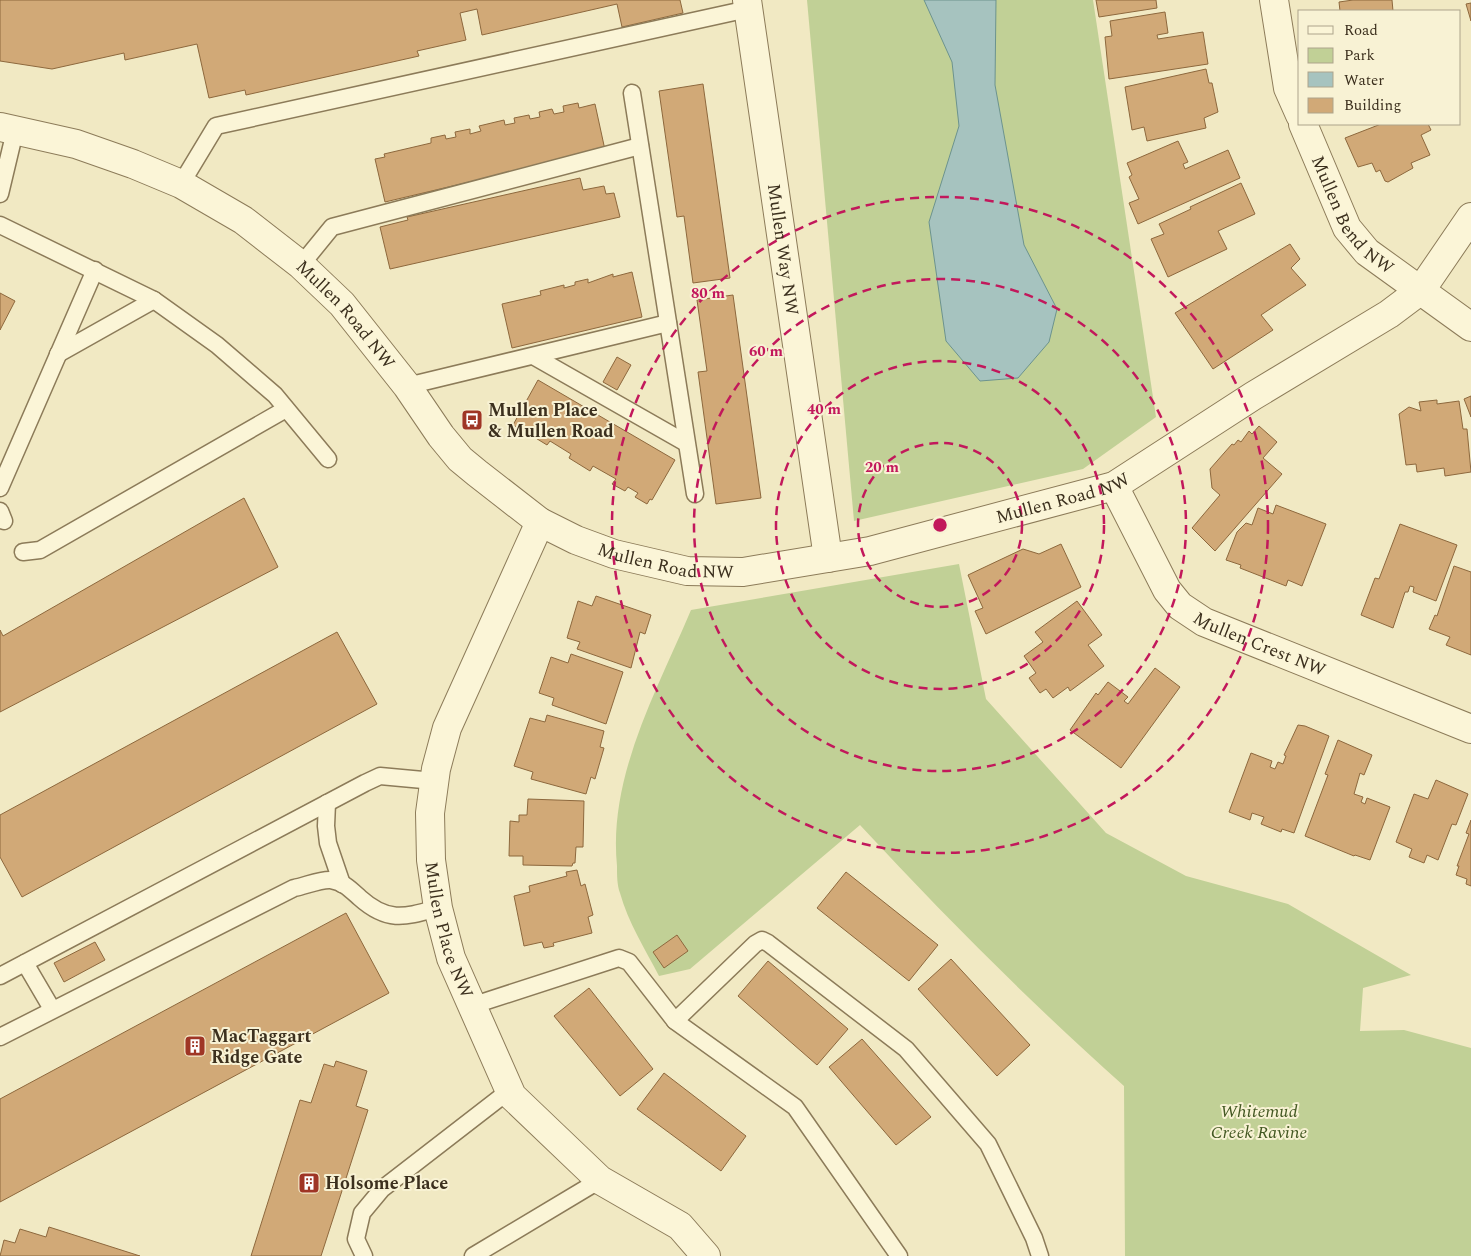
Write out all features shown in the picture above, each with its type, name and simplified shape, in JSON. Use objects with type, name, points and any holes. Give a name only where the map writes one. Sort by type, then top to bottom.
[{"type":"street","points":[[1274,0],[1288,88],[1298,111]]},
{"type":"street","name":"Mullen Way NW","points":[[748,5],[828,558]]},
{"type":"street","name":"Mullen Bend NW","points":[[1303,125],[1347,228],[1367,252],[1421,290]]},
{"type":"street","name":"Mullen Road NW","points":[[7,129],[76,144],[133,164],[181,184],[243,220],[301,265],[342,304],[407,386],[441,436],[460,459],[540,522],[576,540],[614,554],[687,571],[743,572],[828,558],[913,540],[1114,486],[1253,396],[1389,314],[1421,290],[1471,217]]},
{"type":"street","points":[[1421,290],[1471,327]]},
{"type":"street","name":"Mullen Crest NW","points":[[1114,486],[1167,590],[1188,612],[1204,622],[1471,730]]},
{"type":"street","name":"Mullen Place NW","points":[[540,522],[447,728],[434,782],[430,813],[431,860],[438,908],[451,958],[512,1096],[600,1180],[680,1226],[706,1256]]},
{"type":"lane","points":[[181,184],[216,126],[748,5]]},
{"type":"lane","points":[[632,93],[695,494]]},
{"type":"lane","points":[[0,194],[7,129]]},
{"type":"lane","points":[[301,265],[332,227],[640,146]]},
{"type":"lane","points":[[0,225],[154,300],[218,345],[275,395],[328,459]]},
{"type":"lane","points":[[0,488],[95,270]]},
{"type":"lane","points":[[58,354],[154,300]]},
{"type":"lane","points":[[407,386],[668,323]]},
{"type":"lane","points":[[535,356],[686,443]]},
{"type":"lane","points":[[23,552],[40,550],[286,409]]},
{"type":"lane","points":[[0,976],[380,776],[434,782]]},
{"type":"lane","points":[[327,803],[326,826],[328,842],[342,884]]},
{"type":"lane","points":[[0,1037],[294,888],[330,880],[347,886],[376,910],[394,918],[410,916],[438,908]]},
{"type":"lane","points":[[675,1021],[755,944],[762,940],[768,943],[906,1049],[988,1144],[1034,1238],[1040,1256]]},
{"type":"lane","points":[[471,1006],[619,958],[629,962],[675,1021],[795,1107],[898,1256]]},
{"type":"lane","points":[[25,963],[52,1009]]},
{"type":"lane","points":[[364,1256],[356,1239],[362,1213],[382,1189],[510,1090]]},
{"type":"lane","points":[[473,1256],[600,1180]]},
{"type":"green space","points":[[807,0],[1093,0],[1156,417],[1083,469],[854,521]]},
{"type":"green space","name":"Whitemud Creek Ravine","points":[[959,564],[986,699],[1106,833],[1186,876],[1288,904],[1411,975],[1363,988],[1360,1031],[1404,1030],[1471,1048],[1471,1256],[1125,1256],[1124,1086],[989,959],[860,825],[690,969],[659,976],[623,904],[617,876],[616,832],[620,799],[627,767],[650,703],[691,610]]},
{"type":"water","points":[[924,0],[996,0],[995,85],[1024,245],[1057,309],[1049,342],[1018,378],[980,381],[946,341],[929,222],[959,126],[952,62]]},
{"type":"building","points":[[0,0],[680,0],[683,13],[622,27],[617,4],[482,35],[477,9],[460,13],[466,40],[417,51],[419,56],[246,95],[245,90],[209,98],[197,44],[125,60],[124,53],[52,69],[0,61]]},
{"type":"building","points":[[1096,0],[1156,0],[1157,8],[1099,17]]},
{"type":"building","points":[[1392,0],[1393,10],[1340,10],[1339,2]]},
{"type":"building","points":[[1471,3],[1471,21],[1466,4]]},
{"type":"building","points":[[1165,12],[1168,33],[1157,35],[1158,39],[1203,32],[1208,64],[1109,79],[1105,37],[1112,36],[1110,21]]},
{"type":"building","points":[[1206,69],[1209,83],[1212,83],[1218,112],[1204,118],[1206,128],[1147,141],[1144,127],[1132,130],[1125,87]]},
{"type":"building","points":[[703,84],[730,278],[693,283],[684,216],[677,217],[659,91]]},
{"type":"building","points":[[578,103],[579,108],[595,104],[605,150],[385,202],[375,159],[385,157],[384,154],[431,143],[431,138],[445,135],[446,139],[456,137],[455,132],[470,129],[470,134],[481,131],[479,126],[504,120],[505,125],[515,123],[514,118],[529,115],[530,119],[540,117],[539,112],[552,109],[554,114],[564,112],[563,106]]},
{"type":"building","points":[[1378,125],[1428,125],[1431,130],[1421,135],[1430,155],[1411,163],[1413,168],[1388,182],[1385,181],[1380,170],[1376,172],[1372,163],[1358,167],[1345,138]]},
{"type":"building","points":[[1178,141],[1188,162],[1183,164],[1185,169],[1228,150],[1240,178],[1138,224],[1129,203],[1139,199],[1129,177],[1132,175],[1127,163]]},
{"type":"building","points":[[580,178],[583,190],[604,186],[606,194],[614,193],[620,217],[390,269],[380,227],[408,220],[407,217]]},
{"type":"building","points":[[1241,183],[1255,214],[1218,231],[1227,249],[1168,277],[1151,239],[1164,234],[1159,224]]},
{"type":"building","points":[[1290,244],[1300,259],[1291,268],[1306,285],[1261,315],[1273,330],[1213,369],[1175,313]]},
{"type":"building","points":[[632,272],[642,317],[512,348],[502,304],[541,295],[540,291],[564,285],[564,288],[575,285],[575,282],[588,279],[588,283],[613,274],[613,277]]},
{"type":"building","points":[[0,293],[15,301],[0,330]]},
{"type":"building","points":[[733,295],[761,498],[716,504],[698,372],[707,371],[697,300]]},
{"type":"building","points":[[617,357],[631,365],[617,390],[603,382]]},
{"type":"building","points":[[538,380],[675,460],[652,500],[650,499],[647,504],[635,497],[638,493],[628,487],[625,491],[612,484],[616,479],[593,466],[590,471],[569,458],[571,454],[550,441],[547,445],[534,437],[537,433],[527,427],[524,431],[513,425]]},
{"type":"building","points":[[1471,396],[1471,417],[1464,399]]},
{"type":"building","points":[[1437,400],[1437,404],[1459,401],[1463,429],[1467,429],[1471,472],[1445,476],[1444,468],[1417,472],[1416,464],[1406,465],[1399,414],[1409,407],[1421,411],[1419,402]]},
{"type":"building","points":[[1259,426],[1277,442],[1263,458],[1282,474],[1215,551],[1192,528],[1220,495],[1212,488],[1210,469],[1232,444],[1234,445],[1238,440],[1241,442],[1249,431],[1252,434]]},
{"type":"building","points":[[244,498],[278,567],[0,712],[0,630],[3,636]]},
{"type":"building","points":[[1276,505],[1326,524],[1302,586],[1288,580],[1286,586],[1240,568],[1241,565],[1226,560],[1237,532],[1246,523],[1252,525],[1258,508],[1273,514]]},
{"type":"building","points":[[1400,524],[1457,545],[1436,601],[1413,592],[1414,587],[1410,586],[1408,592],[1405,592],[1393,628],[1361,615],[1375,578],[1379,579]]},
{"type":"building","points":[[1061,544],[1081,587],[986,634],[975,611],[983,608],[968,575],[1023,549],[1039,554]]},
{"type":"building","points":[[1454,566],[1471,572],[1471,655],[1446,645],[1450,637],[1429,629],[1435,615],[1437,616]]},
{"type":"building","points":[[596,596],[651,615],[645,634],[640,632],[631,668],[577,649],[580,642],[567,638],[578,601],[592,606]]},
{"type":"building","points":[[1077,601],[1102,635],[1088,645],[1104,666],[1070,691],[1068,687],[1053,698],[1046,689],[1040,693],[1029,678],[1036,673],[1024,656],[1043,642],[1035,632]]},
{"type":"building","points":[[337,632],[377,704],[22,897],[0,857],[0,815]]},
{"type":"building","points":[[571,654],[623,672],[606,724],[552,705],[554,698],[539,693],[551,657],[568,663]]},
{"type":"building","points":[[1155,668],[1180,687],[1121,768],[1070,730],[1096,693],[1098,695],[1108,682],[1128,697],[1124,701],[1128,704]]},
{"type":"building","points":[[547,715],[604,731],[600,747],[604,748],[595,779],[591,777],[586,794],[531,779],[533,772],[514,766],[530,718],[545,722]]},
{"type":"building","points":[[1298,725],[1329,736],[1294,833],[1282,829],[1281,832],[1261,824],[1264,817],[1252,813],[1250,820],[1229,812],[1251,753],[1272,761],[1270,767],[1275,769],[1278,762],[1283,764],[1286,756],[1284,755]]},
{"type":"building","points":[[1338,740],[1372,755],[1364,775],[1360,773],[1354,794],[1363,797],[1361,802],[1365,804],[1367,798],[1390,807],[1370,860],[1354,856],[1305,836],[1328,775],[1325,774]]},
{"type":"building","points":[[1436,780],[1468,794],[1456,825],[1452,824],[1438,860],[1427,855],[1424,863],[1409,857],[1412,849],[1396,842],[1414,794],[1428,799]]},
{"type":"building","points":[[528,799],[584,801],[583,847],[576,847],[575,863],[572,866],[523,865],[523,856],[509,856],[510,821],[519,822],[519,815],[527,815]]},
{"type":"building","points":[[1471,820],[1471,886],[1466,884],[1467,879],[1456,875],[1459,866],[1457,866],[1469,834],[1466,833]]},
{"type":"building","points":[[577,870],[581,886],[585,884],[593,915],[588,917],[592,933],[553,943],[554,946],[544,948],[542,942],[524,946],[514,896],[530,892],[529,886],[567,876],[566,872]]},
{"type":"building","points":[[846,872],[938,945],[909,981],[817,908]]},
{"type":"building","name":"MacTaggart Ridge Gate","points":[[346,913],[389,993],[0,1202],[0,1099]]},
{"type":"building","points":[[677,935],[688,951],[664,968],[653,952]]},
{"type":"building","points":[[95,942],[105,960],[64,982],[54,963]]},
{"type":"building","points":[[951,959],[1030,1045],[997,1076],[918,989]]},
{"type":"building","points":[[768,961],[848,1029],[817,1065],[738,996]]},
{"type":"building","points":[[589,988],[653,1069],[620,1096],[554,1016]]},
{"type":"building","points":[[862,1039],[931,1117],[896,1145],[829,1067]]},
{"type":"building","name":"Holsome Place","points":[[336,1061],[367,1071],[356,1106],[368,1110],[321,1256],[251,1256],[300,1100],[311,1103],[324,1064],[334,1067]]},
{"type":"building","points":[[664,1073],[746,1136],[721,1171],[637,1109]]},
{"type":"building","points":[[49,1227],[140,1256],[0,1256],[4,1240],[15,1243],[20,1229],[46,1237]]},
{"type":"place","name":"Mullen Place & Mullen Road","points":[[472,420]]},
{"type":"place","name":"MacTaggart Ridge Gate","points":[[195,1046]]},
{"type":"place","name":"Holsome Place","points":[[309,1183]]}]
